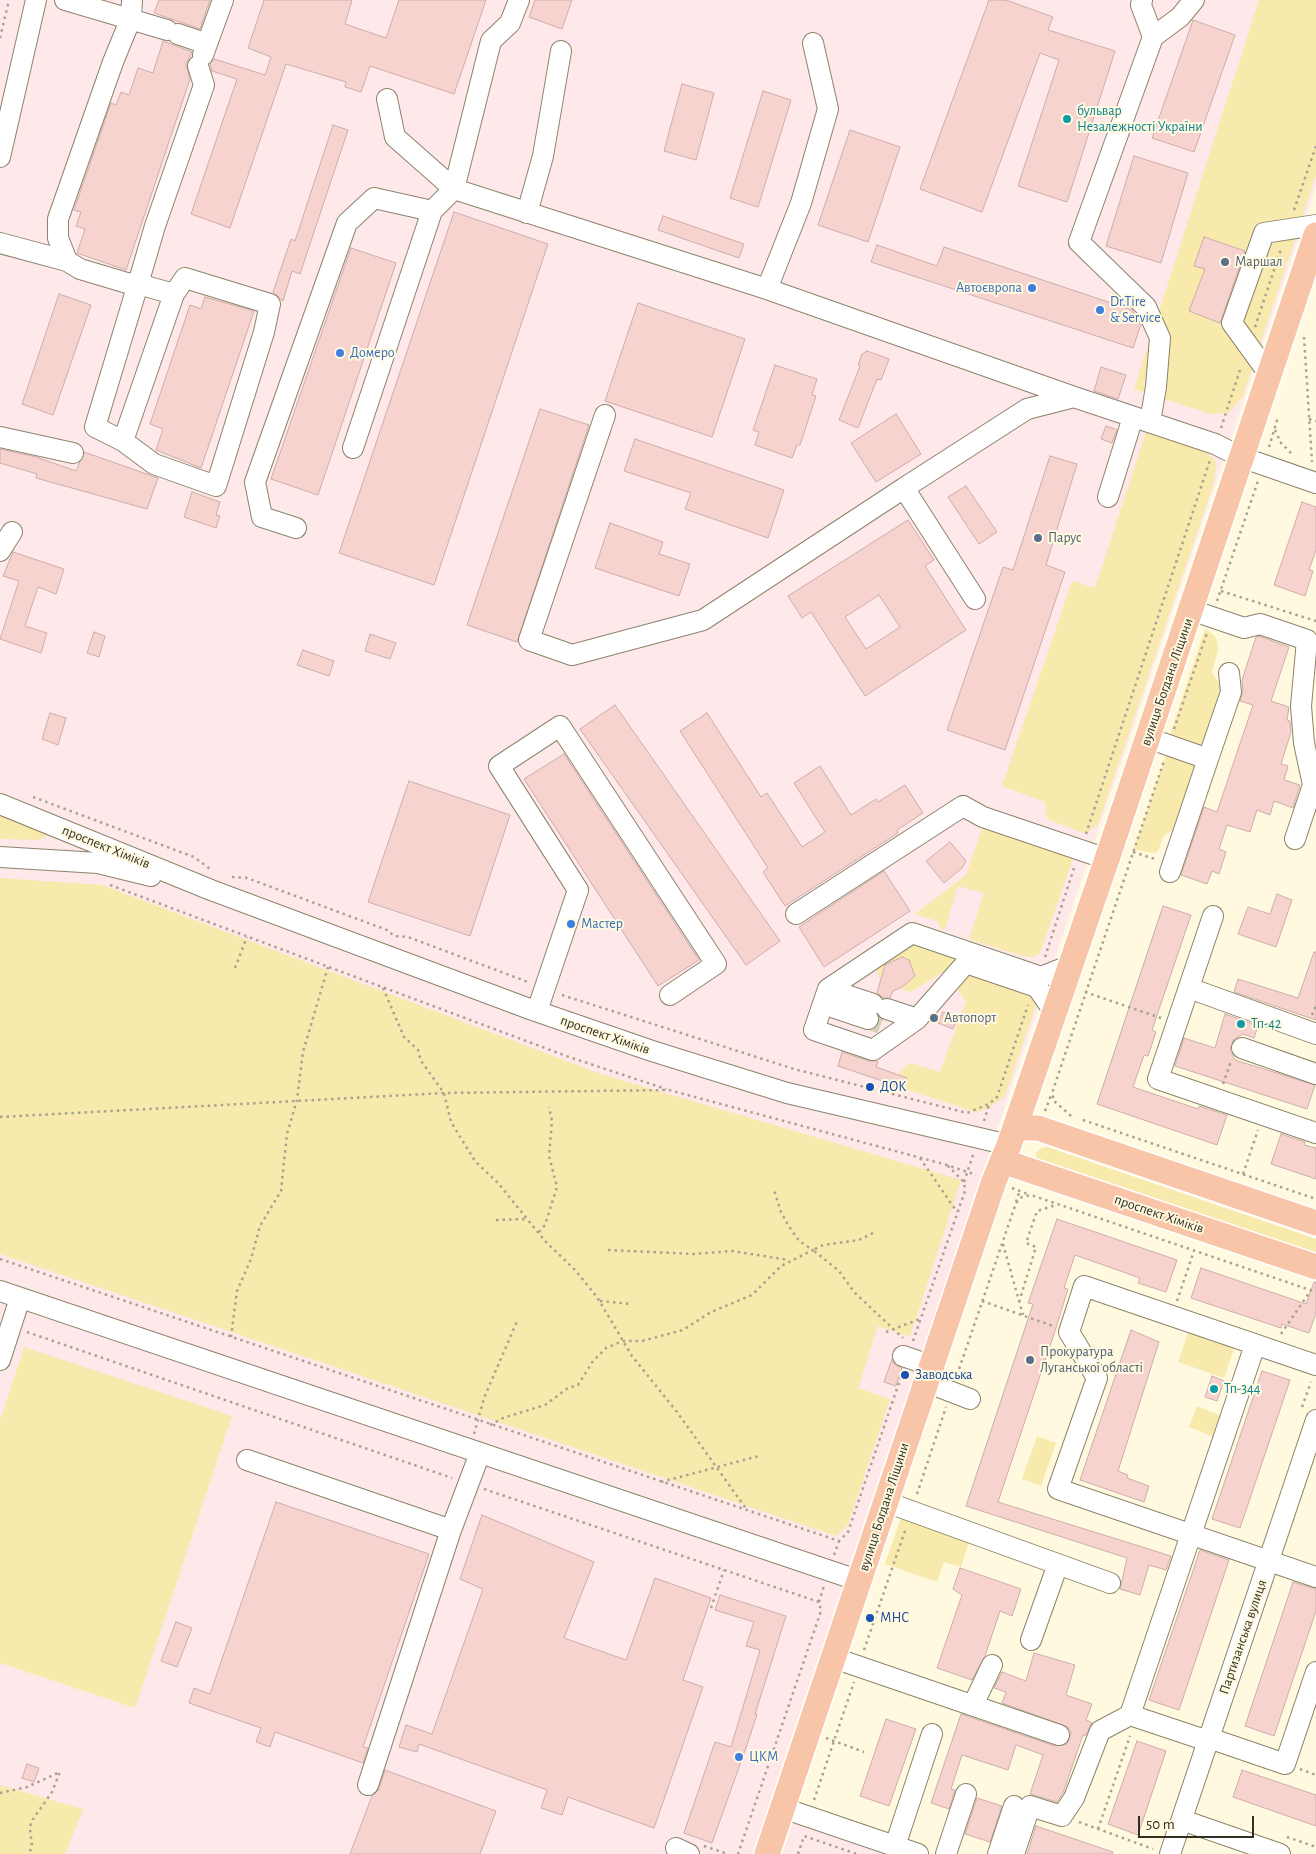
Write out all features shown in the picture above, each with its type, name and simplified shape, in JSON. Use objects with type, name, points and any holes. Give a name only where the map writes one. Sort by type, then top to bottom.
[{"type":"main road","name":"вулиця Богдана Ліщини","points":[[767,1854],[929,1374],[1107,859],[1158,742],[1201,613],[1241,457],[1316,235]]},
{"type":"main road","name":"проспект Хіміків","points":[[1009,1144],[1038,1128],[1316,1223]]},
{"type":"main road","name":"проспект Хіміків","points":[[1009,1144],[1313,1278]]},
{"type":"street","points":[[0,158],[36,0]]},
{"type":"street","points":[[65,0],[131,9],[172,32],[203,55]]},
{"type":"street","points":[[123,441],[174,294],[185,278],[270,304],[264,332],[216,486],[154,464],[123,441],[95,427],[154,226],[204,85],[203,55],[223,0]]},
{"type":"street","points":[[353,448],[432,211],[454,190],[491,41],[510,23],[519,0]]},
{"type":"street","points":[[1142,0],[1141,5],[1153,37]]},
{"type":"street","points":[[1108,496],[1156,387],[1160,338],[1146,307],[1079,242],[1153,37],[1180,16],[1194,0]]},
{"type":"street","points":[[67,261],[58,238],[58,219],[131,9]]},
{"type":"street","points":[[766,289],[801,203],[828,109],[813,42]]},
{"type":"street","points":[[527,213],[543,156],[561,50]]},
{"type":"street","points":[[387,99],[395,137],[454,190],[766,289],[1074,397],[1215,444],[1241,457],[1316,483]]},
{"type":"street","points":[[296,528],[262,517],[255,482],[348,223],[374,198],[432,211]]},
{"type":"street","points":[[1269,374],[1232,323],[1264,233],[1316,225]]},
{"type":"street","points":[[0,243],[67,261],[80,269],[126,283],[138,284],[174,294]]},
{"type":"street","points":[[606,415],[529,640],[572,655],[704,620],[1027,409],[1074,397]]},
{"type":"street","points":[[0,437],[74,453]]},
{"type":"street","points":[[904,488],[975,599]]},
{"type":"street","points":[[0,551],[12,532]]},
{"type":"street","points":[[1201,613],[1244,628],[1260,624],[1307,640],[1301,706],[1304,743],[1315,785],[1295,839]]},
{"type":"street","points":[[1171,868],[1231,692],[1229,673]]},
{"type":"street","points":[[532,1009],[571,879],[499,766],[560,726],[716,964],[670,995]]},
{"type":"street","points":[[1158,742],[1208,759]]},
{"type":"street","name":"проспект Хіміків","points":[[0,804],[214,881],[532,1009],[652,1051],[787,1093],[1009,1144]]},
{"type":"street","points":[[796,914],[963,806],[983,817],[1107,859]]},
{"type":"street","name":"проспект Хіміків","points":[[0,857],[98,863],[214,881]]},
{"type":"street","points":[[1213,916],[1158,1079],[1316,1133]]},
{"type":"street","points":[[882,1017],[873,1050],[814,1030],[826,997],[912,933],[1037,981],[1054,1012]]},
{"type":"street","points":[[826,997],[882,1017],[917,1019],[966,963],[1037,981],[1070,966]]},
{"type":"street","points":[[1189,988],[1316,1034]]},
{"type":"street","points":[[1242,1048],[1316,1074]]},
{"type":"street","points":[[1316,1365],[1084,1286],[1069,1332],[1097,1378],[1058,1489],[1316,1577]]},
{"type":"street","points":[[0,1291],[860,1581]]},
{"type":"street","points":[[0,1360],[20,1298]]},
{"type":"street","points":[[1133,1716],[1191,1534],[1255,1345]]},
{"type":"street","points":[[905,1356],[951,1392],[970,1399]]},
{"type":"street","name":"Партизанська вулиця","points":[[1161,1852],[1182,1820],[1316,1420]]},
{"type":"street","points":[[368,1785],[451,1530],[480,1453]]},
{"type":"street","points":[[247,1460],[451,1530]]},
{"type":"street","points":[[886,1502],[1110,1583]]},
{"type":"street","points":[[1031,1640],[1058,1564]]},
{"type":"street","points":[[834,1658],[1059,1735]]},
{"type":"street","points":[[974,1705],[992,1665]]},
{"type":"street","points":[[1014,1854],[1030,1806],[1062,1816],[1074,1798],[1100,1732],[1133,1716],[1285,1764],[1316,1672]]},
{"type":"street","points":[[895,1846],[932,1734]]},
{"type":"street","points":[[946,1854],[966,1794]]},
{"type":"street","points":[[998,1854],[1014,1806]]},
{"type":"street","points":[[783,1808],[918,1854]]},
{"type":"street","points":[[1182,1820],[1280,1854]]},
{"type":"path","points":[[0,38],[9,0]]},
{"type":"path","points":[[225,875],[232,878],[247,878],[387,930],[394,936],[408,937],[540,986],[794,1069],[967,1113],[989,1104],[997,1097],[1037,981],[1316,146]]},
{"type":"path","points":[[1304,336],[1312,462]]},
{"type":"path","points":[[1309,419],[1316,421]]},
{"type":"path","points":[[1274,428],[1281,443],[1295,457]]},
{"type":"path","points":[[1258,483],[1221,590],[1201,613],[1158,742],[1133,852],[1053,1090],[1053,1100],[1068,1116],[1316,1199]]},
{"type":"path","points":[[1221,590],[1316,621]]},
{"type":"path","points":[[27,794],[194,857],[214,881]]},
{"type":"path","points":[[1133,852],[1171,868]]},
{"type":"path","points":[[106,884],[569,1057],[669,1090],[947,1165],[964,1182],[964,1191],[912,1343],[902,1338],[894,1328],[854,1292],[839,1271],[799,1240],[788,1225],[774,1190]]},
{"type":"path","points":[[235,968],[247,936]]},
{"type":"path","points":[[231,1338],[237,1291],[251,1259],[260,1226],[281,1191],[288,1134],[297,1100],[303,1052],[328,967]]},
{"type":"path","points":[[383,988],[404,1037],[418,1050],[421,1061],[444,1093],[451,1122],[475,1161],[498,1183],[545,1241],[575,1270],[600,1301],[623,1341],[652,1384],[677,1412],[748,1511]]},
{"type":"path","points":[[1085,992],[1177,1024]]},
{"type":"path","points":[[1218,1100],[1232,1057],[1238,1059],[1242,1048]]},
{"type":"path","points":[[0,1117],[444,1093],[669,1090]]},
{"type":"path","points":[[539,1232],[545,1225],[556,1186],[549,1156],[552,1121],[548,1107]]},
{"type":"path","points":[[1243,1174],[1264,1115]]},
{"type":"path","points":[[920,1158],[957,1212]]},
{"type":"path","points":[[813,1803],[1016,1203],[1022,1197],[1031,1195],[1194,1251],[1313,1278]]},
{"type":"path","points":[[1019,1302],[1036,1247],[1026,1243],[1037,1211],[1058,1205]]},
{"type":"path","points":[[496,1220],[508,1218],[528,1219]]},
{"type":"path","points":[[490,1425],[504,1418],[545,1405],[568,1388],[578,1385],[593,1361],[606,1348],[623,1341],[642,1341],[683,1330],[712,1312],[752,1295],[781,1266],[790,1260],[823,1245],[859,1240],[873,1232]]},
{"type":"path","points":[[1002,1243],[1023,1316]]},
{"type":"path","points":[[608,1250],[694,1254],[732,1251],[790,1260]]},
{"type":"path","points":[[1171,1316],[1194,1251]]},
{"type":"path","points":[[0,1258],[231,1338],[839,1542],[848,1532],[905,1356]]},
{"type":"path","points":[[1313,1278],[1316,1292]]},
{"type":"path","points":[[1275,1351],[1284,1327],[1313,1278]]},
{"type":"path","points":[[600,1301],[632,1304]]},
{"type":"path","points":[[982,1301],[1069,1332]]},
{"type":"path","points":[[479,1421],[484,1398],[518,1319]]},
{"type":"path","points":[[886,1332],[920,1319]]},
{"type":"path","points":[[11,1326],[460,1481]]},
{"type":"path","points":[[660,1482],[759,1456]]},
{"type":"path","points":[[479,1487],[819,1602],[820,1611],[738,1854]]},
{"type":"path","points":[[712,1608],[724,1570]]},
{"type":"path","points":[[1098,1829],[1133,1716]]},
{"type":"path","points":[[834,1741],[864,1752]]},
{"type":"path","points":[[0,1793],[27,1787],[60,1772],[52,1792],[31,1822],[32,1846],[29,1854]]},
{"type":"path","points":[[1062,1816],[1161,1852]]},
{"type":"path","points":[[1278,1834],[1316,1847]]},
{"type":"path","points":[[798,1854],[804,1836],[857,1854]]},
{"type":"path","points":[[687,1848],[728,1854]]},
{"type":"shaded area","points":[[0,0],[1316,0],[1316,186],[752,1854],[0,1854]]},
{"type":"shaded area","points":[[1259,0],[1316,0],[1316,175],[1243,396],[1229,413],[1210,414],[1134,389]]},
{"type":"shaded area","points":[[1146,432],[1201,449],[1216,461],[1215,479],[1098,824],[1086,834],[1047,819],[1045,802],[1002,786],[1072,581],[1095,588]]},
{"type":"shaded area","points":[[1205,629],[1214,635],[1217,641],[1218,650],[1212,672],[1221,687],[1200,751],[1168,741]]},
{"type":"shaded area","points":[[1167,752],[1199,763],[1178,831],[1171,831],[1164,836],[1157,853],[1134,849]]},
{"type":"shaded area","points":[[0,810],[48,833],[47,836],[39,840],[0,839]]},
{"type":"shaded area","points":[[984,823],[1075,853],[1040,953],[1034,957],[1022,956],[969,939],[984,893],[958,886],[945,929],[942,930],[937,921],[915,914],[966,875]]},
{"type":"shaded area","points":[[0,878],[102,885],[601,1074],[961,1180],[910,1337],[878,1326],[858,1388],[890,1399],[848,1525],[836,1536],[0,1254]]},
{"type":"shaded area","points":[[914,944],[956,957],[956,960],[951,967],[911,992],[881,981],[877,972],[877,965],[904,946]]},
{"type":"shaded area","points":[[985,975],[1039,996],[1005,1096],[988,1109],[975,1112],[893,1085],[899,1073],[910,1063],[940,1072],[966,1001],[956,987],[965,977]]},
{"type":"shaded area","points":[[1047,1147],[1316,1239],[1316,1258],[1036,1160],[1036,1153],[1041,1148]]},
{"type":"shaded area","points":[[1189,1330],[1235,1346],[1224,1378],[1178,1362]]},
{"type":"shaded area","points":[[24,1347],[232,1416],[135,1708],[0,1663],[0,1420]]},
{"type":"shaded area","points":[[1197,1406],[1224,1417],[1216,1438],[1189,1427]]},
{"type":"shaded area","points":[[1037,1436],[1056,1443],[1041,1486],[1022,1479]]},
{"type":"shaded area","points":[[902,1515],[970,1539],[961,1567],[944,1562],[937,1582],[885,1564]]},
{"type":"shaded area","points":[[0,1785],[83,1809],[65,1854],[0,1854]]},
{"type":"shaded area","points":[[794,1820],[893,1854],[782,1854]]},
{"type":"building","points":[[159,0],[210,0],[200,29],[154,13]]},
{"type":"building","points":[[264,0],[352,0],[345,24],[386,38],[399,0],[486,0],[454,94],[370,66],[361,92],[345,87],[346,82],[286,64],[230,228],[191,214],[237,79],[212,71],[210,64],[214,59],[265,75],[271,57],[248,48]]},
{"type":"building","points":[[535,0],[572,0],[562,29],[529,17]]},
{"type":"building","points":[[989,0],[1006,0],[1053,17],[1048,30],[1115,51],[1067,202],[1018,186],[1059,60],[1040,53],[982,212],[920,189]]},
{"type":"building","points":[[1193,20],[1235,35],[1194,152],[1152,138]]},
{"type":"building","points":[[163,41],[192,52],[186,64],[190,79],[126,270],[77,253],[85,229],[76,226],[81,212],[74,210],[111,103],[116,105],[121,92],[129,95],[138,68],[153,73]]},
{"type":"building","points":[[682,84],[714,93],[696,160],[664,151]]},
{"type":"building","points":[[763,91],[791,100],[758,207],[730,198]]},
{"type":"building","points":[[333,125],[348,130],[300,274],[292,271],[283,301],[273,292],[291,239],[295,241]]},
{"type":"building","points":[[850,130],[900,147],[868,242],[818,225]]},
{"type":"building","points":[[1134,156],[1188,173],[1161,263],[1106,246]]},
{"type":"building","points":[[454,212],[548,244],[434,585],[339,553]]},
{"type":"building","points":[[663,216],[744,244],[739,258],[658,230]]},
{"type":"building","points":[[1204,237],[1245,251],[1220,323],[1189,311],[1205,269],[1194,266]]},
{"type":"building","points":[[877,245],[937,266],[944,247],[1132,310],[1141,324],[1133,348],[871,262]]},
{"type":"building","points":[[351,248],[396,263],[318,495],[271,479]]},
{"type":"building","points":[[59,294],[91,305],[53,415],[22,404]]},
{"type":"building","points":[[205,297],[254,311],[201,468],[156,450],[163,429],[150,424],[190,305],[201,309]]},
{"type":"building","points":[[638,303],[745,339],[712,437],[605,401]]},
{"type":"building","points":[[867,351],[889,359],[881,380],[877,379],[858,428],[839,420],[860,366],[858,365],[862,354]]},
{"type":"building","points":[[775,365],[817,379],[812,395],[816,396],[800,445],[797,445],[792,458],[755,445],[759,432],[753,430]]},
{"type":"building","points":[[1101,367],[1126,375],[1118,399],[1094,391]]},
{"type":"building","points":[[540,409],[589,425],[517,642],[467,625]]},
{"type":"building","points":[[896,414],[921,454],[876,482],[851,443]]},
{"type":"building","points":[[1106,426],[1117,430],[1112,443],[1101,439]]},
{"type":"building","points":[[635,439],[784,490],[768,538],[685,509],[691,493],[624,471]]},
{"type":"building","points":[[0,449],[36,457],[76,471],[84,452],[158,478],[147,509],[36,478],[37,474],[0,463]]},
{"type":"building","points":[[1050,456],[1077,464],[1046,565],[1065,572],[1005,750],[947,730],[1003,567],[1013,570]]},
{"type":"building","points":[[966,486],[997,532],[979,544],[948,497]]},
{"type":"building","points":[[192,492],[220,502],[216,515],[220,516],[216,528],[184,517]]},
{"type":"building","points":[[1302,502],[1316,507],[1316,550],[1309,570],[1313,571],[1305,596],[1274,585]]},
{"type":"building","points":[[908,520],[934,560],[925,566],[966,630],[865,696],[811,612],[802,618],[788,596]],"holes":[[[879,595],[900,627],[866,649],[845,617]]]},
{"type":"building","points":[[610,523],[663,542],[659,554],[690,564],[679,596],[595,568]]},
{"type":"building","points":[[13,552],[64,569],[56,594],[38,587],[25,626],[47,633],[41,653],[0,639],[19,581],[3,576]]},
{"type":"building","points":[[94,632],[105,636],[99,657],[87,653]]},
{"type":"building","points":[[370,634],[396,643],[390,659],[365,651]]},
{"type":"building","points":[[1259,636],[1289,647],[1271,701],[1289,707],[1287,720],[1290,721],[1291,732],[1281,764],[1288,766],[1284,780],[1300,785],[1293,808],[1274,801],[1270,815],[1257,810],[1250,832],[1227,825],[1219,849],[1226,852],[1219,874],[1212,871],[1207,884],[1181,875],[1204,807],[1217,812],[1253,705],[1240,701],[1243,691],[1242,680],[1256,637]]},
{"type":"building","points":[[303,650],[334,661],[329,676],[297,665]]},
{"type":"building","points":[[615,705],[780,941],[746,965],[580,729]]},
{"type":"building","points":[[50,713],[66,718],[58,745],[42,739]]},
{"type":"building","points":[[707,713],[761,797],[767,793],[802,847],[825,832],[794,783],[820,766],[851,815],[876,799],[878,802],[905,785],[923,813],[897,830],[898,833],[785,906],[763,872],[768,868],[680,731]]},
{"type":"building","points":[[564,754],[699,960],[658,986],[524,779]]},
{"type":"building","points":[[409,781],[510,815],[470,936],[368,902]]},
{"type":"building","points":[[950,842],[966,861],[962,868],[944,883],[926,861]]},
{"type":"building","points":[[884,871],[910,911],[824,967],[799,927]]},
{"type":"building","points":[[1277,894],[1292,900],[1276,947],[1238,934],[1248,907],[1270,914]]},
{"type":"building","points":[[1163,906],[1191,915],[1152,1030],[1156,1032],[1148,1056],[1144,1055],[1133,1087],[1198,1109],[1199,1106],[1227,1115],[1217,1145],[1097,1104]]},
{"type":"building","points":[[1314,952],[1316,952],[1316,1020],[1234,992],[1238,979],[1298,998]]},
{"type":"building","points":[[902,957],[909,960],[915,976],[902,987],[893,991],[890,998],[883,998],[877,993],[885,965]]},
{"type":"building","points":[[943,1012],[958,1018],[953,1029],[938,1023]]},
{"type":"building","points":[[1225,1014],[1258,1026],[1254,1038],[1243,1034],[1234,1039],[1230,1050],[1235,1060],[1315,1085],[1307,1109],[1175,1066],[1184,1038],[1215,1048]]},
{"type":"building","points":[[842,1052],[869,1061],[878,1061],[876,1067],[907,1078],[903,1088],[838,1066]]},
{"type":"building","points":[[1281,1134],[1305,1142],[1304,1145],[1316,1148],[1316,1179],[1271,1164]]},
{"type":"building","points":[[1057,1219],[1177,1260],[1166,1292],[1138,1283],[1140,1278],[1075,1255],[1064,1288],[1068,1289],[1055,1331],[998,1502],[1171,1556],[1166,1570],[1149,1565],[1140,1595],[1120,1589],[1127,1558],[966,1506],[1033,1304],[1028,1303]]},
{"type":"building","points":[[1201,1268],[1306,1304],[1314,1282],[1316,1282],[1316,1313],[1309,1333],[1282,1324],[1281,1328],[1191,1298]]},
{"type":"building","points":[[1131,1330],[1159,1342],[1118,1471],[1128,1475],[1127,1478],[1149,1486],[1144,1502],[1080,1480]]},
{"type":"building","points":[[892,1359],[894,1364],[902,1368],[896,1386],[884,1382]]},
{"type":"building","points":[[1262,1371],[1290,1380],[1240,1528],[1212,1519]]},
{"type":"building","name":"Тп-344","points":[[1212,1376],[1224,1381],[1217,1401],[1205,1397]]},
{"type":"building","points":[[276,1502],[429,1554],[363,1747],[368,1748],[363,1763],[275,1732],[270,1747],[256,1742],[261,1728],[189,1703],[194,1688],[210,1694]]},
{"type":"building","points":[[482,1515],[594,1562],[564,1638],[626,1660],[655,1578],[711,1598],[683,1680],[703,1687],[654,1828],[568,1797],[562,1815],[541,1808],[547,1790],[419,1744],[417,1752],[399,1747],[406,1725],[432,1734],[483,1589],[460,1579]]},
{"type":"building","points":[[1200,1550],[1229,1560],[1179,1710],[1149,1700]]},
{"type":"building","points":[[960,1568],[1021,1589],[1012,1616],[1000,1611],[985,1656],[972,1680],[937,1668],[962,1595],[953,1589]]},
{"type":"building","points":[[1293,1582],[1316,1589],[1316,1611],[1274,1736],[1245,1726]]},
{"type":"building","points":[[720,1595],[786,1616],[748,1742],[712,1843],[684,1833],[715,1742],[731,1747],[760,1650],[746,1646],[754,1622],[715,1610]]},
{"type":"building","points":[[176,1622],[192,1628],[177,1667],[161,1661]]},
{"type":"building","points":[[1034,1653],[1075,1665],[1066,1695],[1092,1704],[1086,1720],[1092,1723],[1085,1736],[1083,1735],[1063,1793],[1057,1802],[1030,1794],[1043,1755],[1016,1745],[1008,1770],[962,1755],[951,1789],[955,1790],[949,1809],[931,1803],[961,1714],[1055,1746],[1067,1744],[1071,1733],[1068,1727],[1002,1703],[1006,1692],[994,1688],[1002,1672],[1026,1681]]},
{"type":"building","points":[[886,1719],[916,1729],[889,1806],[860,1796]]},
{"type":"building","points":[[1137,1741],[1166,1751],[1138,1835],[1108,1824]]},
{"type":"building","points":[[27,1764],[39,1768],[34,1782],[22,1778]]},
{"type":"building","points":[[385,1770],[496,1811],[480,1854],[350,1854],[372,1796],[379,1789]]},
{"type":"building","points":[[1242,1770],[1316,1795],[1316,1826],[1233,1797]]},
{"type":"building","points":[[977,1798],[1002,1806],[990,1842],[965,1834]]},
{"type":"building","points":[[1036,1826],[1113,1852],[1112,1854],[1027,1854]]},
{"type":"tunnel","points":[[868,1019],[881,1024]]},
{"type":"place","name":"бульвар Незалежності України","points":[[1067,119]]},
{"type":"place","name":"Маршал","points":[[1225,262]]},
{"type":"place","name":"Автоєвропа","points":[[1032,288]]},
{"type":"place","name":"Dr.Tire & Service","points":[[1100,310]]},
{"type":"place","name":"Домеро","points":[[340,353]]},
{"type":"place","name":"Парус","points":[[1038,538]]},
{"type":"place","name":"Мастер","points":[[571,924]]},
{"type":"place","name":"Автопорт","points":[[934,1018]]},
{"type":"place","name":"Тп-42","points":[[1241,1024]]},
{"type":"place","name":"ДОК","points":[[870,1087]]},
{"type":"place","name":"Прокуратура Луганської області","points":[[1030,1360]]},
{"type":"place","name":"Заводська","points":[[905,1375]]},
{"type":"place","name":"Тп-344","points":[[1214,1389]]},
{"type":"place","name":"МНС","points":[[870,1618]]},
{"type":"place","name":"ЦКМ","points":[[739,1757]]}]
